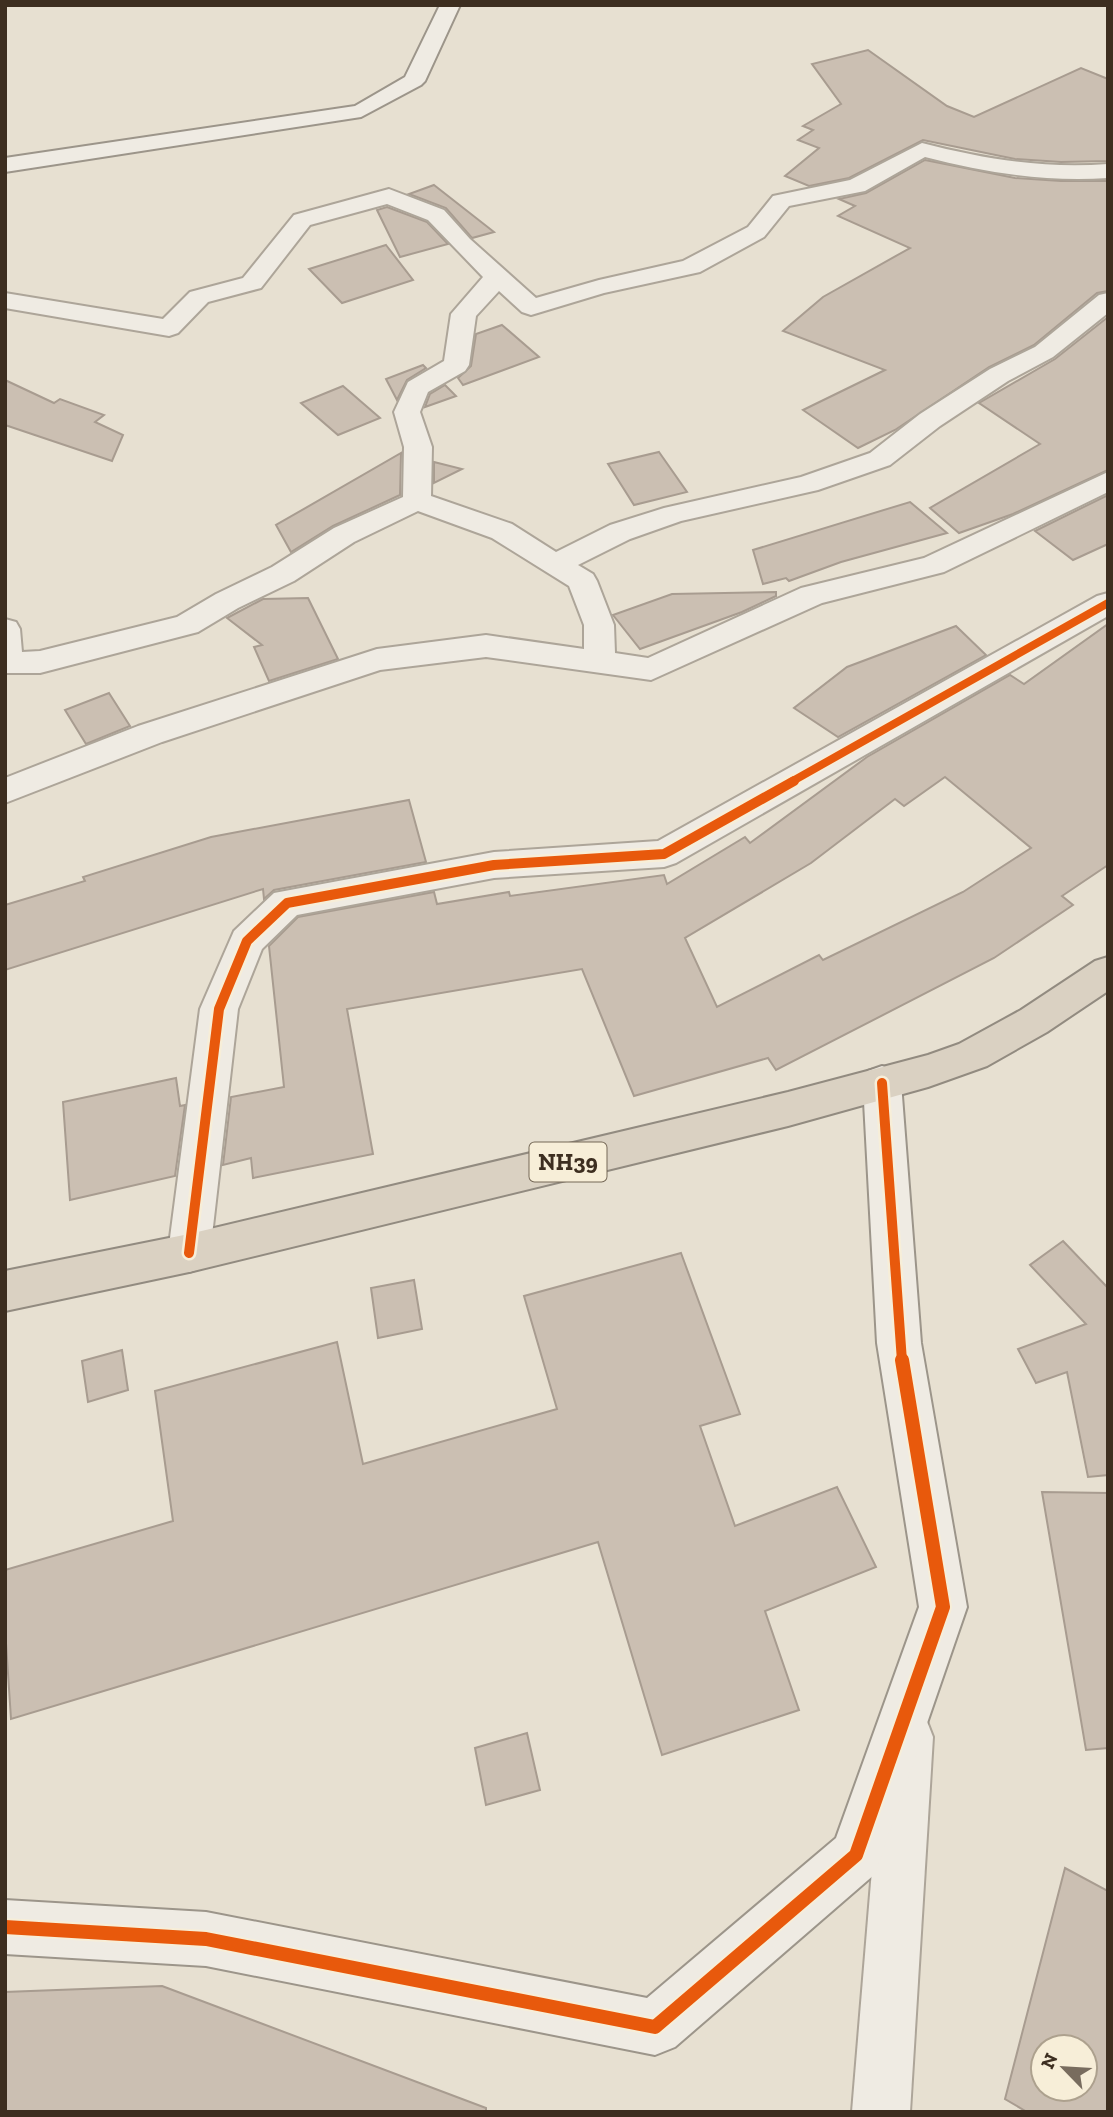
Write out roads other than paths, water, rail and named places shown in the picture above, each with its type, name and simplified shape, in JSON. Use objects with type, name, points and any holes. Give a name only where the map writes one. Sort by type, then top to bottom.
[{"type":"highway","name":"NH39","points":[[5,1291],[189,1253],[788,1109],[928,1071],[973,1055],[1106,976]]},
{"type":"street","points":[[5,166],[361,111],[414,81],[450,5]]},
{"type":"street","points":[[5,300],[169,328],[199,298],[252,283],[302,219],[389,196],[436,215],[531,307],[599,287],[691,267],[756,232],[781,201],[856,186],[922,150],[990,167],[1076,174],[1108,171]]},
{"type":"street","points":[[417,501],[418,447],[407,412],[417,388],[456,365],[464,314],[482,297],[496,276]]},
{"type":"street","points":[[555,564],[620,532],[674,514],[808,484],[880,459],[930,419],[999,375],[1044,352],[1108,300]]},
{"type":"street","points":[[5,791],[150,734],[377,660],[486,646],[652,669],[812,595],[933,565],[1108,481]]},
{"type":"street","points":[[5,629],[7,663],[40,662],[187,625],[227,601],[283,574],[344,535],[417,501],[502,531],[582,581],[599,625],[600,662]]},
{"type":"street","points":[[189,1253],[219,1009],[247,941],[287,903],[494,866],[664,854],[1108,603]]},
{"type":"street","points":[[5,1927],[206,1938],[655,2026],[856,1855],[943,1607],[899,1343],[882,1083]]},
{"type":"street","points":[[881,2112],[911,1699]]}]
